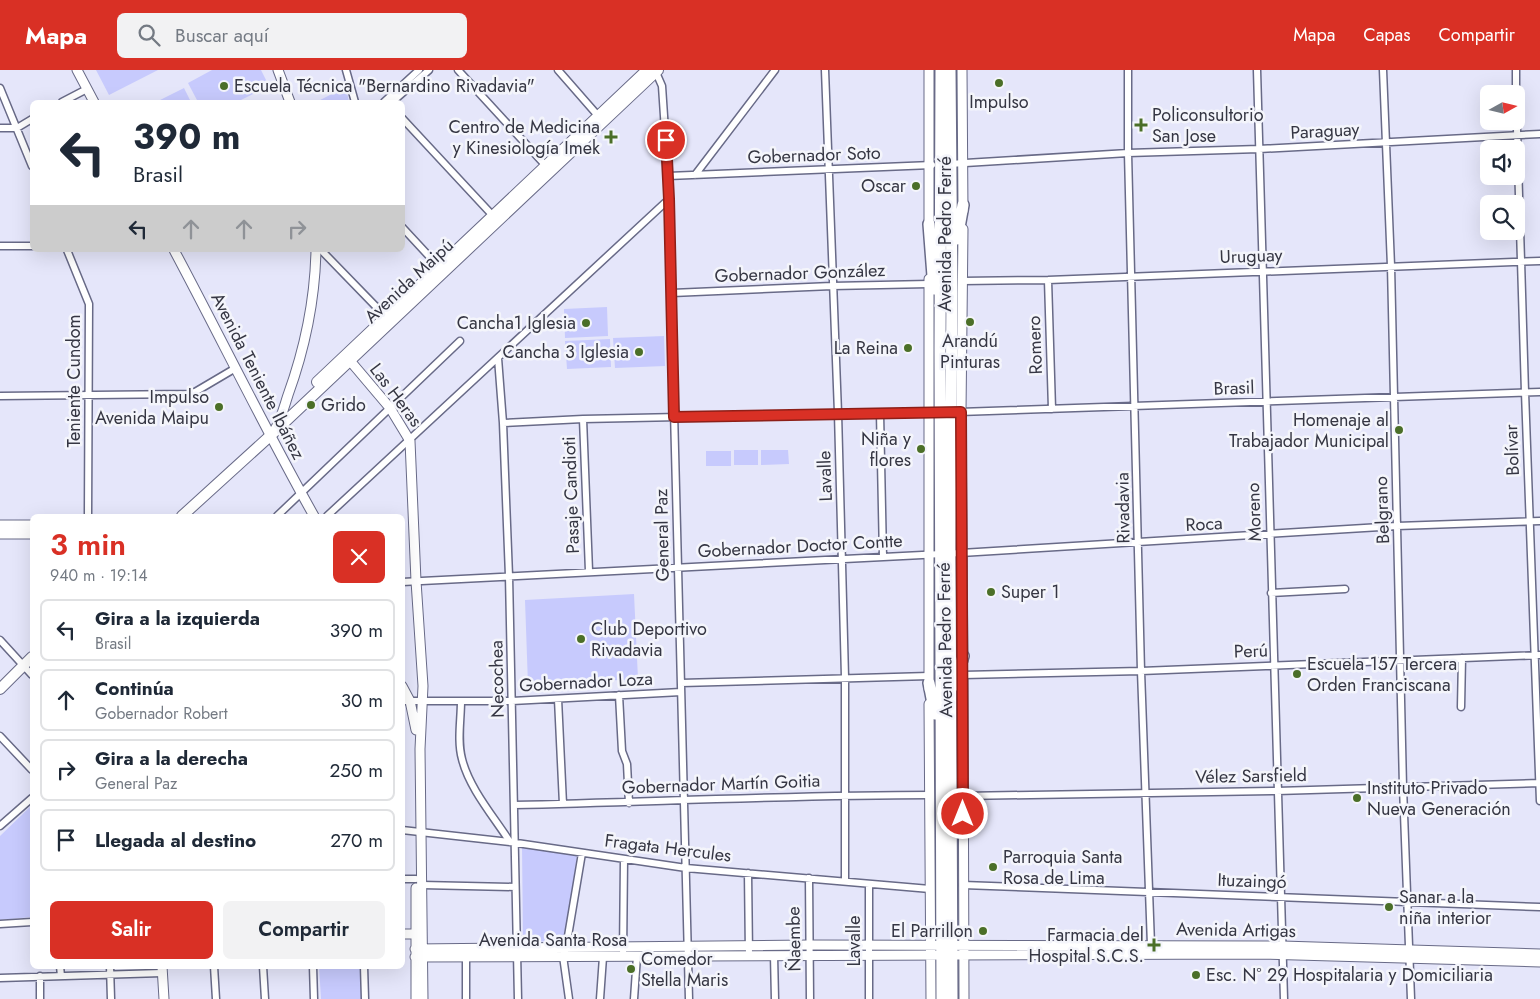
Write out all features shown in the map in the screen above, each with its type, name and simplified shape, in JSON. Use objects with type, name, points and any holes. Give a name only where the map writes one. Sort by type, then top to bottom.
[{"type":"highway","name":"Avenida Pedro Ferré","points":[[941,70],[951,164],[940,350],[950,412]]},
{"type":"highway","name":"Avenida Pedro Ferré","points":[[950,70],[952,293],[940,797],[947,950],[952,999]]},
{"type":"highway","points":[[952,293],[962,205]]},
{"type":"highway","points":[[929,224],[940,350]]},
{"type":"highway","points":[[940,797],[958,732],[958,672],[963,656]]},
{"type":"highway","points":[[929,679],[934,708],[940,797]]},
{"type":"highway","name":"Avenida Pedro Ferré","points":[[942,999],[947,950]]},
{"type":"main road","points":[[77,70],[93,100]]},
{"type":"main road","points":[[278,70],[289,100]]},
{"type":"main road","name":"Avenida Maipú","points":[[176,514],[269,433],[280,418],[654,70]]},
{"type":"main road","name":"Avenida Pedro Ferré","points":[[929,70],[928,412],[945,554],[963,656],[963,885],[947,950],[931,999]]},
{"type":"main road","name":"Avenida Pedro Ferré","points":[[929,679],[945,554],[950,412],[962,281],[962,205],[951,164],[962,70]]},
{"type":"main road","name":"Avenida Teniente Ibáñez","points":[[175,252],[234,368],[313,514]]},
{"type":"main road","points":[[280,418],[297,371],[308,328],[316,252]]},
{"type":"main road","name":"Avenida Maipú","points":[[184,514],[347,357]]},
{"type":"main road","name":"Las Heras","points":[[347,357],[390,408],[410,441],[423,686],[420,739],[418,934],[422,999]]},
{"type":"main road","points":[[0,525],[30,525]]},
{"type":"main road","points":[[0,534],[30,534]]},
{"type":"main road","points":[[0,689],[30,652]]},
{"type":"main road","points":[[0,680],[30,658]]},
{"type":"main road","name":"Las Heras","points":[[406,701],[416,729],[419,831]]},
{"type":"main road","name":"Avenida Pedro Ferré","points":[[940,797],[930,888],[947,950],[964,999]]},
{"type":"main road","points":[[405,934],[418,934]]},
{"type":"main road","name":"Avenida Artigas","points":[[947,950],[1151,945],[1409,954],[1540,962]]},
{"type":"main road","name":"Avenida Santa Rosa","points":[[749,951],[774,955],[809,950]]},
{"type":"main road","name":"Avenida Artigas","points":[[947,950],[1282,950]]},
{"type":"main road","name":"Avenida Santa Rosa","points":[[419,953],[947,950]]},
{"type":"main road","name":"Avenida Santa Rosa","points":[[564,952],[603,956],[623,952],[637,956],[689,952]]},
{"type":"main road","name":"Las Heras","points":[[416,999],[419,953]]},
{"type":"main road","name":"Avenida Artigas","points":[[1409,954],[1540,954]]},
{"type":"main road","points":[[162,970],[164,999]]},
{"type":"street","points":[[346,70],[354,100]]},
{"type":"street","points":[[389,100],[419,70]]},
{"type":"street","points":[[390,100],[428,70]]},
{"type":"street","points":[[458,70],[548,168]]},
{"type":"street","points":[[558,70],[601,118]]},
{"type":"street","name":"General Paz","points":[[654,70],[662,86],[669,199],[689,999]]},
{"type":"street","points":[[694,174],[775,70]]},
{"type":"street","name":"Lavalle","points":[[825,70],[830,169],[845,677],[845,881]]},
{"type":"street","name":"Rivadavia","points":[[1128,70],[1131,276],[1151,945]]},
{"type":"street","name":"Moreno","points":[[1257,70],[1265,402],[1284,999]]},
{"type":"street","name":"Belgrano","points":[[1383,70],[1391,266],[1406,902],[1411,999]]},
{"type":"street","name":"Bolívar","points":[[1516,70],[1516,85]]},
{"type":"street","points":[[0,88],[30,161]]},
{"type":"street","points":[[66,100],[87,89]]},
{"type":"street","points":[[0,128],[17,128],[30,120]]},
{"type":"street","points":[[405,121],[495,218]]},
{"type":"street","name":"Bolívar","points":[[1518,130],[1530,522],[1538,655],[1540,801]]},
{"type":"street","name":"Paraguay","points":[[951,164],[1128,153],[1259,149],[1540,134]]},
{"type":"street","name":"Gobernador Soto","points":[[668,176],[951,164]]},
{"type":"street","points":[[329,514],[669,199]]},
{"type":"street","points":[[405,230],[441,269]]},
{"type":"street","points":[[0,246],[30,246]]},
{"type":"street","name":"Teniente Cundom","points":[[69,252],[89,304],[88,514]]},
{"type":"street","points":[[323,252],[388,319]]},
{"type":"street","name":"Uruguay","points":[[962,281],[1048,280],[1540,261]]},
{"type":"street","name":"Romero","points":[[1048,280],[1052,409]]},
{"type":"street","name":"Gobernador González","points":[[672,293],[929,284]]},
{"type":"street","points":[[279,514],[460,341]]},
{"type":"street","name":"Necochea","points":[[498,358],[503,423],[509,576],[514,805],[512,842],[518,999]]},
{"type":"street","points":[[0,396],[188,394],[195,392],[234,368]]},
{"type":"street","name":"Brasil","points":[[503,423],[583,419],[1052,409],[1540,392]]},
{"type":"street","points":[[880,413],[883,557]]},
{"type":"street","name":"Pasaje Candioti","points":[[583,419],[589,571]]},
{"type":"street","name":"Roca","points":[[945,554],[1397,526],[1540,522]]},
{"type":"street","name":"Gobernador Doctor Contte","points":[[405,582],[945,554]]},
{"type":"street","points":[[1271,593],[1345,588]]},
{"type":"street","points":[[0,640],[30,674]]},
{"type":"street","name":"Perú","points":[[963,675],[1142,671],[1538,655]]},
{"type":"street","points":[[1462,658],[1462,707]]},
{"type":"street","points":[[681,683],[845,677],[929,679]]},
{"type":"street","name":"Gobernador Loza","points":[[406,701],[512,701],[681,692]]},
{"type":"street","points":[[619,696],[622,751],[627,764],[630,803]]},
{"type":"street","points":[[558,699],[563,804]]},
{"type":"street","points":[[461,702],[460,748],[462,760],[472,784],[512,842]]},
{"type":"street","points":[[0,736],[30,768]]},
{"type":"street","name":"Vélez Sarsfield","points":[[963,796],[1277,791],[1540,783]]},
{"type":"street","name":"Gobernador Martín Goitia","points":[[514,805],[846,795],[940,797]]},
{"type":"street","points":[[0,826],[30,800]]},
{"type":"street","name":"Fragata Hercules","points":[[405,830],[512,842],[686,868],[930,888]]},
{"type":"street","points":[[569,999],[564,952],[582,853]]},
{"type":"street","points":[[623,952],[624,859]]},
{"type":"street","points":[[748,873],[749,951]]},
{"type":"street","name":"Ñaembe","points":[[809,878],[810,999]]},
{"type":"street","points":[[405,880],[419,882],[515,887]]},
{"type":"street","name":"Lavalle","points":[[869,884],[869,999]]},
{"type":"street","name":"Ituzaingó","points":[[963,885],[1540,907]]},
{"type":"street","points":[[0,924],[30,922]]},
{"type":"street","points":[[466,952],[466,999]]},
{"type":"street","points":[[774,955],[775,999]]},
{"type":"street","points":[[600,999],[603,956]]},
{"type":"street","points":[[634,999],[637,956]]},
{"type":"street","points":[[60,969],[60,976]]},
{"type":"street","points":[[110,969],[111,999]]},
{"type":"street","points":[[214,969],[216,999]]},
{"type":"street","points":[[263,969],[265,999]]},
{"type":"street","points":[[313,969],[314,999]]},
{"type":"street","points":[[364,969],[365,999]]},
{"type":"street","points":[[0,978],[162,970]]},
{"type":"street","points":[[40,976],[40,999]]},
{"type":"shaded area","points":[[96,70],[158,70],[109,95]]},
{"type":"shaded area","name":"Escuela Técnica \"Bernardino Rivadavia\"","points":[[212,70],[261,70],[269,86],[241,100],[197,100],[188,83]]},
{"type":"shaded area","points":[[346,87],[349,100],[320,100]]},
{"type":"shaded area","points":[[184,88],[190,100],[160,100]]},
{"type":"shaded area","name":"Cancha1 Iglesia","points":[[607,307],[608,336],[565,338],[564,309]]},
{"type":"shaded area","name":"Cancha 3 Iglesia","points":[[664,336],[665,366],[615,368],[613,338]]},
{"type":"shaded area","points":[[610,339],[611,367],[567,369],[565,341]]},
{"type":"shaded area","points":[[734,450],[758,450],[758,465],[734,465]]},
{"type":"shaded area","points":[[761,450],[788,450],[789,464],[761,465]]},
{"type":"shaded area","points":[[706,451],[731,451],[731,466],[706,466]]},
{"type":"shaded area","name":"Club Deportivo Rivadavia","points":[[634,594],[638,679],[528,685],[525,600]]},
{"type":"shaded area","points":[[30,807],[30,917],[0,920],[0,836]]},
{"type":"shaded area","points":[[522,846],[577,855],[565,942],[523,941]]},
{"type":"shaded area","points":[[319,969],[361,969],[362,999],[321,999]]},
{"type":"place","name":"Impulso","points":[[999,83]]},
{"type":"place","name":"Escuela Técnica \"Bernardino Rivadavia\"","points":[[224,86]]},
{"type":"place","name":"Policonsultorio San Jose","points":[[1141,125]]},
{"type":"place","name":"Centro de Medicina y Kinesiología Imek","points":[[611,137]]},
{"type":"place","name":"Oscar","points":[[916,186]]},
{"type":"place","name":"Arandú Pinturas","points":[[970,322]]},
{"type":"place","name":"Cancha1 Iglesia","points":[[586,323]]},
{"type":"place","name":"La Reina","points":[[908,348]]},
{"type":"place","name":"Cancha 3 Iglesia","points":[[639,352]]},
{"type":"place","name":"Grido","points":[[311,405]]},
{"type":"place","name":"Impulso Avenida Maipu","points":[[219,407]]},
{"type":"place","name":"Homenaje al Trabajador Municipal","points":[[1399,430]]},
{"type":"place","name":"Niña y flores","points":[[921,449]]},
{"type":"place","name":"Super 1","points":[[991,592]]},
{"type":"place","name":"Club Deportivo Rivadavia","points":[[581,639]]},
{"type":"place","name":"Escuela 157 Tercera Orden Franciscana","points":[[1297,674]]},
{"type":"place","name":"Instituto Privado Nueva Generación","points":[[1357,798]]},
{"type":"place","name":"Parroquia Santa Rosa de Lima","points":[[993,867]]},
{"type":"place","name":"Sanar a la niña interior","points":[[1389,907]]},
{"type":"place","name":"El Parrillon","points":[[983,931]]},
{"type":"place","name":"Farmacia del Hospital S.C.S.","points":[[1154,945]]},
{"type":"place","name":"Comedor Stella Maris","points":[[631,969]]},
{"type":"place","name":"Esc. Nº 29 Hospitalaria y Domiciliaria","points":[[1196,975]]},
{"type":"route","points":[[666,140],[672,293],[674,417],[961,412],[963,814]]}]
